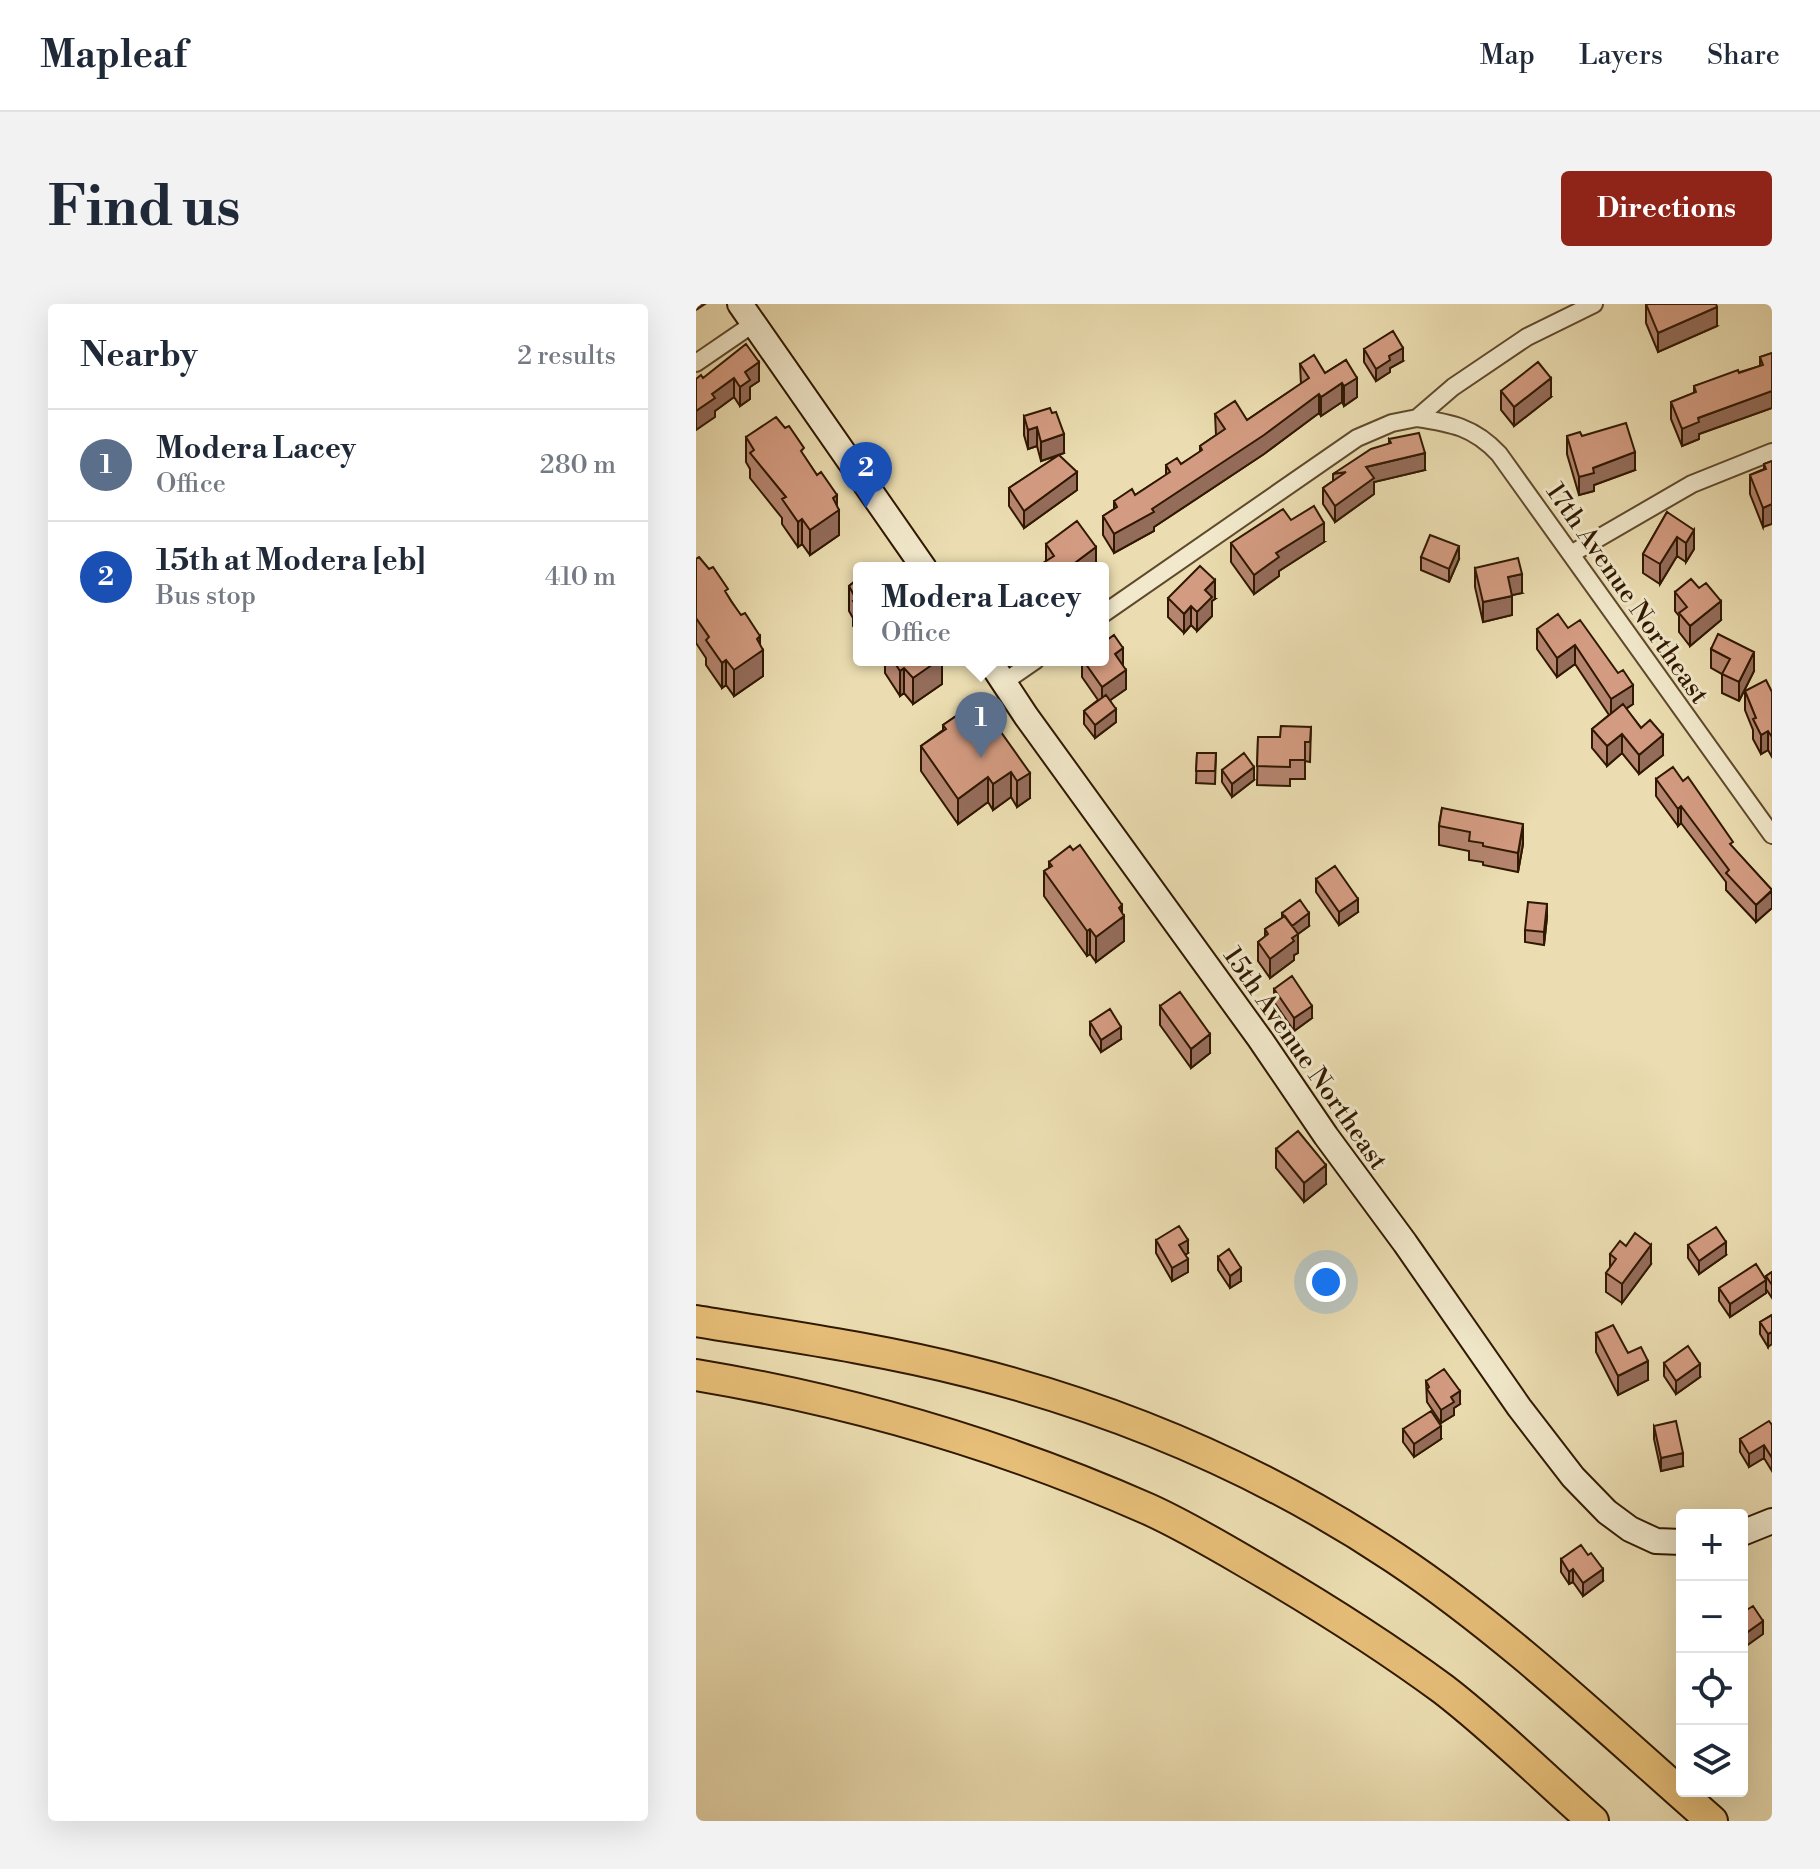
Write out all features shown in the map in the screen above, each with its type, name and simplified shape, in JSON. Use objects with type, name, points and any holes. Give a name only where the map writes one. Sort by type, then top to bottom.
[{"type":"highway","points":[[696,1321],[912,1358],[1025,1386],[1135,1423],[1242,1471],[1346,1527],[1445,1593],[1492,1629],[1712,1821]]},
{"type":"highway","points":[[696,1375],[875,1411],[984,1447],[1150,1510],[1271,1577],[1391,1653],[1445,1691],[1593,1821]]},
{"type":"street","points":[[740,304],[920,562]]},
{"type":"street","points":[[1109,610],[1357,438],[1383,426],[1417,418],[1453,387],[1527,337],[1594,304]]},
{"type":"street","points":[[696,363],[753,324]]},
{"type":"street","name":"17th Avenue Northeast","points":[[1417,418],[1458,424],[1492,446],[1772,835]]},
{"type":"street","points":[[1571,554],[1692,484],[1772,452]]},
{"type":"street","name":"15th Avenue Northeast","points":[[993,666],[1519,1407],[1581,1487],[1630,1529],[1656,1541],[1676,1542]]},
{"type":"street","points":[[1004,682],[1027,666]]},
{"type":"street","points":[[1748,1531],[1772,1521]]},
{"type":"building","points":[[1646,304],[1716,304],[1717,307],[1658,333]]},
{"type":"building","points":[[1393,331],[1403,348],[1376,369],[1364,349]]},
{"type":"building","points":[[746,344],[759,362],[745,372],[750,380],[740,387],[734,378],[712,394],[715,398],[696,411],[696,379],[701,375],[703,378]]},
{"type":"building","points":[[1772,353],[1772,391],[1698,418],[1699,422],[1682,429],[1671,402],[1696,392],[1694,386],[1738,370],[1739,373],[1763,365],[1760,357]]},
{"type":"building","points":[[1314,355],[1325,373],[1346,360],[1357,378],[1344,386],[1342,383],[1321,397],[1319,394],[1264,435],[1152,509],[1154,512],[1114,534],[1103,516],[1117,507],[1114,501],[1132,489],[1135,495],[1170,472],[1166,465],[1177,458],[1181,464],[1202,450],[1200,446],[1225,429],[1215,414],[1235,401],[1247,420],[1309,378],[1300,364]]},
{"type":"building","points":[[1538,362],[1551,378],[1514,407],[1501,391]]},
{"type":"building","points":[[1050,408],[1052,413],[1056,412],[1064,434],[1041,442],[1037,427],[1028,430],[1024,416]]},
{"type":"building","points":[[776,417],[785,428],[789,426],[817,475],[821,472],[837,495],[833,498],[839,510],[810,530],[802,519],[798,522],[782,499],[786,497],[750,453],[754,450],[746,437]]},
{"type":"building","points":[[1626,423],[1635,452],[1593,468],[1594,473],[1579,477],[1567,436],[1580,432],[1582,436]]},
{"type":"building","points":[[1419,433],[1425,453],[1366,467],[1374,478],[1335,506],[1323,488],[1346,472],[1333,474],[1371,449],[1391,443],[1389,439]]},
{"type":"building","points":[[1059,455],[1077,472],[1024,511],[1009,488]]},
{"type":"building","points":[[1772,461],[1772,504],[1763,508],[1750,475],[1766,469],[1764,464]]},
{"type":"building","points":[[1314,506],[1324,523],[1276,553],[1279,557],[1254,575],[1231,543],[1283,509],[1291,520]]},
{"type":"building","points":[[1667,512],[1694,530],[1686,543],[1677,537],[1660,564],[1643,554]]},
{"type":"building","points":[[1077,521],[1096,547],[1076,562],[1044,562],[1054,556],[1046,544]]},
{"type":"building","points":[[1430,535],[1459,546],[1449,569],[1421,557]]},
{"type":"building","points":[[699,557],[709,569],[713,567],[728,589],[725,591],[731,601],[741,615],[745,613],[760,636],[757,639],[763,650],[734,670],[726,660],[722,663],[696,618],[696,559]]},
{"type":"building","points":[[1518,558],[1522,574],[1508,577],[1512,596],[1483,602],[1475,568]]},
{"type":"building","points":[[1200,566],[1215,580],[1205,590],[1212,597],[1197,612],[1191,606],[1184,614],[1168,598]]},
{"type":"building","points":[[1691,579],[1699,588],[1706,583],[1721,601],[1690,626],[1679,613],[1687,607],[1675,592]]},
{"type":"building","points":[[1558,614],[1568,628],[1580,620],[1618,673],[1623,670],[1633,685],[1611,699],[1575,645],[1557,658],[1537,629]]},
{"type":"building","points":[[1718,634],[1754,652],[1739,682],[1722,674],[1730,659],[1711,649]]},
{"type":"building","points":[[1114,635],[1123,648],[1115,654],[1126,670],[1102,687],[1087,666],[1109,666],[1109,639]]},
{"type":"building","points":[[897,666],[930,666],[913,678],[904,668],[900,671]]},
{"type":"building","points":[[1766,680],[1772,692],[1772,737],[1768,731],[1761,735],[1745,691]]},
{"type":"building","points":[[1106,695],[1116,709],[1095,725],[1084,711]]},
{"type":"building","points":[[981,704],[1030,773],[1017,781],[1011,772],[993,784],[988,777],[958,799],[921,746],[946,729],[943,725],[968,708],[970,712]]},
{"type":"building","points":[[1623,704],[1641,728],[1650,720],[1663,735],[1639,755],[1622,734],[1607,746],[1592,729]]},
{"type":"building","points":[[1281,726],[1311,727],[1310,742],[1305,742],[1305,760],[1290,760],[1290,767],[1257,766],[1258,737],[1280,737]]},
{"type":"building","points":[[1197,753],[1216,753],[1215,771],[1196,771]]},
{"type":"building","points":[[1244,753],[1254,767],[1232,784],[1222,770]]},
{"type":"building","points":[[1673,767],[1683,781],[1688,777],[1733,842],[1730,844],[1772,890],[1756,905],[1726,873],[1729,870],[1681,806],[1678,809],[1656,779]]},
{"type":"building","points":[[1442,808],[1523,824],[1518,853],[1483,846],[1483,843],[1469,841],[1470,832],[1439,826]]},
{"type":"building","points":[[1080,845],[1122,905],[1119,908],[1124,916],[1096,937],[1090,929],[1087,931],[1044,871],[1052,866],[1049,862],[1070,846],[1073,850]]},
{"type":"building","points":[[1335,866],[1358,899],[1339,912],[1316,879]]},
{"type":"building","points":[[1300,900],[1309,913],[1292,926],[1282,913]]},
{"type":"building","points":[[1528,902],[1547,904],[1544,932],[1525,930]]},
{"type":"building","points":[[1285,916],[1298,934],[1292,938],[1294,941],[1270,959],[1258,942],[1268,934],[1265,929]]},
{"type":"building","points":[[1292,976],[1312,1006],[1294,1018],[1274,989]]},
{"type":"building","points":[[1180,992],[1210,1034],[1191,1049],[1160,1006]]},
{"type":"building","points":[[1110,1009],[1121,1027],[1101,1040],[1090,1022]]},
{"type":"building","points":[[1298,1131],[1326,1165],[1304,1183],[1276,1149]]},
{"type":"building","points":[[1179,1226],[1188,1240],[1179,1245],[1188,1259],[1172,1268],[1156,1240]]},
{"type":"building","points":[[1716,1227],[1726,1242],[1699,1261],[1688,1245]]},
{"type":"building","points":[[1635,1233],[1651,1245],[1622,1284],[1606,1273],[1616,1259],[1610,1254],[1620,1241],[1626,1246]]},
{"type":"building","points":[[1229,1249],[1241,1268],[1230,1276],[1218,1257]]},
{"type":"building","points":[[1756,1264],[1766,1280],[1730,1304],[1719,1288]]},
{"type":"building","points":[[1772,1315],[1772,1332],[1768,1334],[1760,1322]]},
{"type":"building","points":[[1613,1325],[1628,1353],[1641,1347],[1648,1361],[1618,1376],[1596,1333]]},
{"type":"building","points":[[1688,1346],[1700,1364],[1676,1381],[1664,1363]]},
{"type":"building","points":[[1444,1369],[1460,1391],[1451,1397],[1454,1402],[1441,1410],[1427,1389],[1426,1381]]},
{"type":"building","points":[[1431,1411],[1441,1426],[1414,1444],[1403,1429]]},
{"type":"building","points":[[1676,1421],[1683,1453],[1661,1458],[1654,1426]]},
{"type":"building","points":[[1769,1421],[1772,1425],[1772,1458],[1764,1445],[1749,1454],[1740,1439]]},
{"type":"building","points":[[1581,1545],[1603,1569],[1583,1583],[1573,1569],[1569,1572],[1561,1559]]},
{"type":"building","points":[[1753,1606],[1763,1621],[1748,1632],[1748,1609]]},
{"type":"place","name":"15th at Modera [eb]","points":[[866,508]]},
{"type":"place","name":"Modera Lacey","points":[[981,758]]}]
